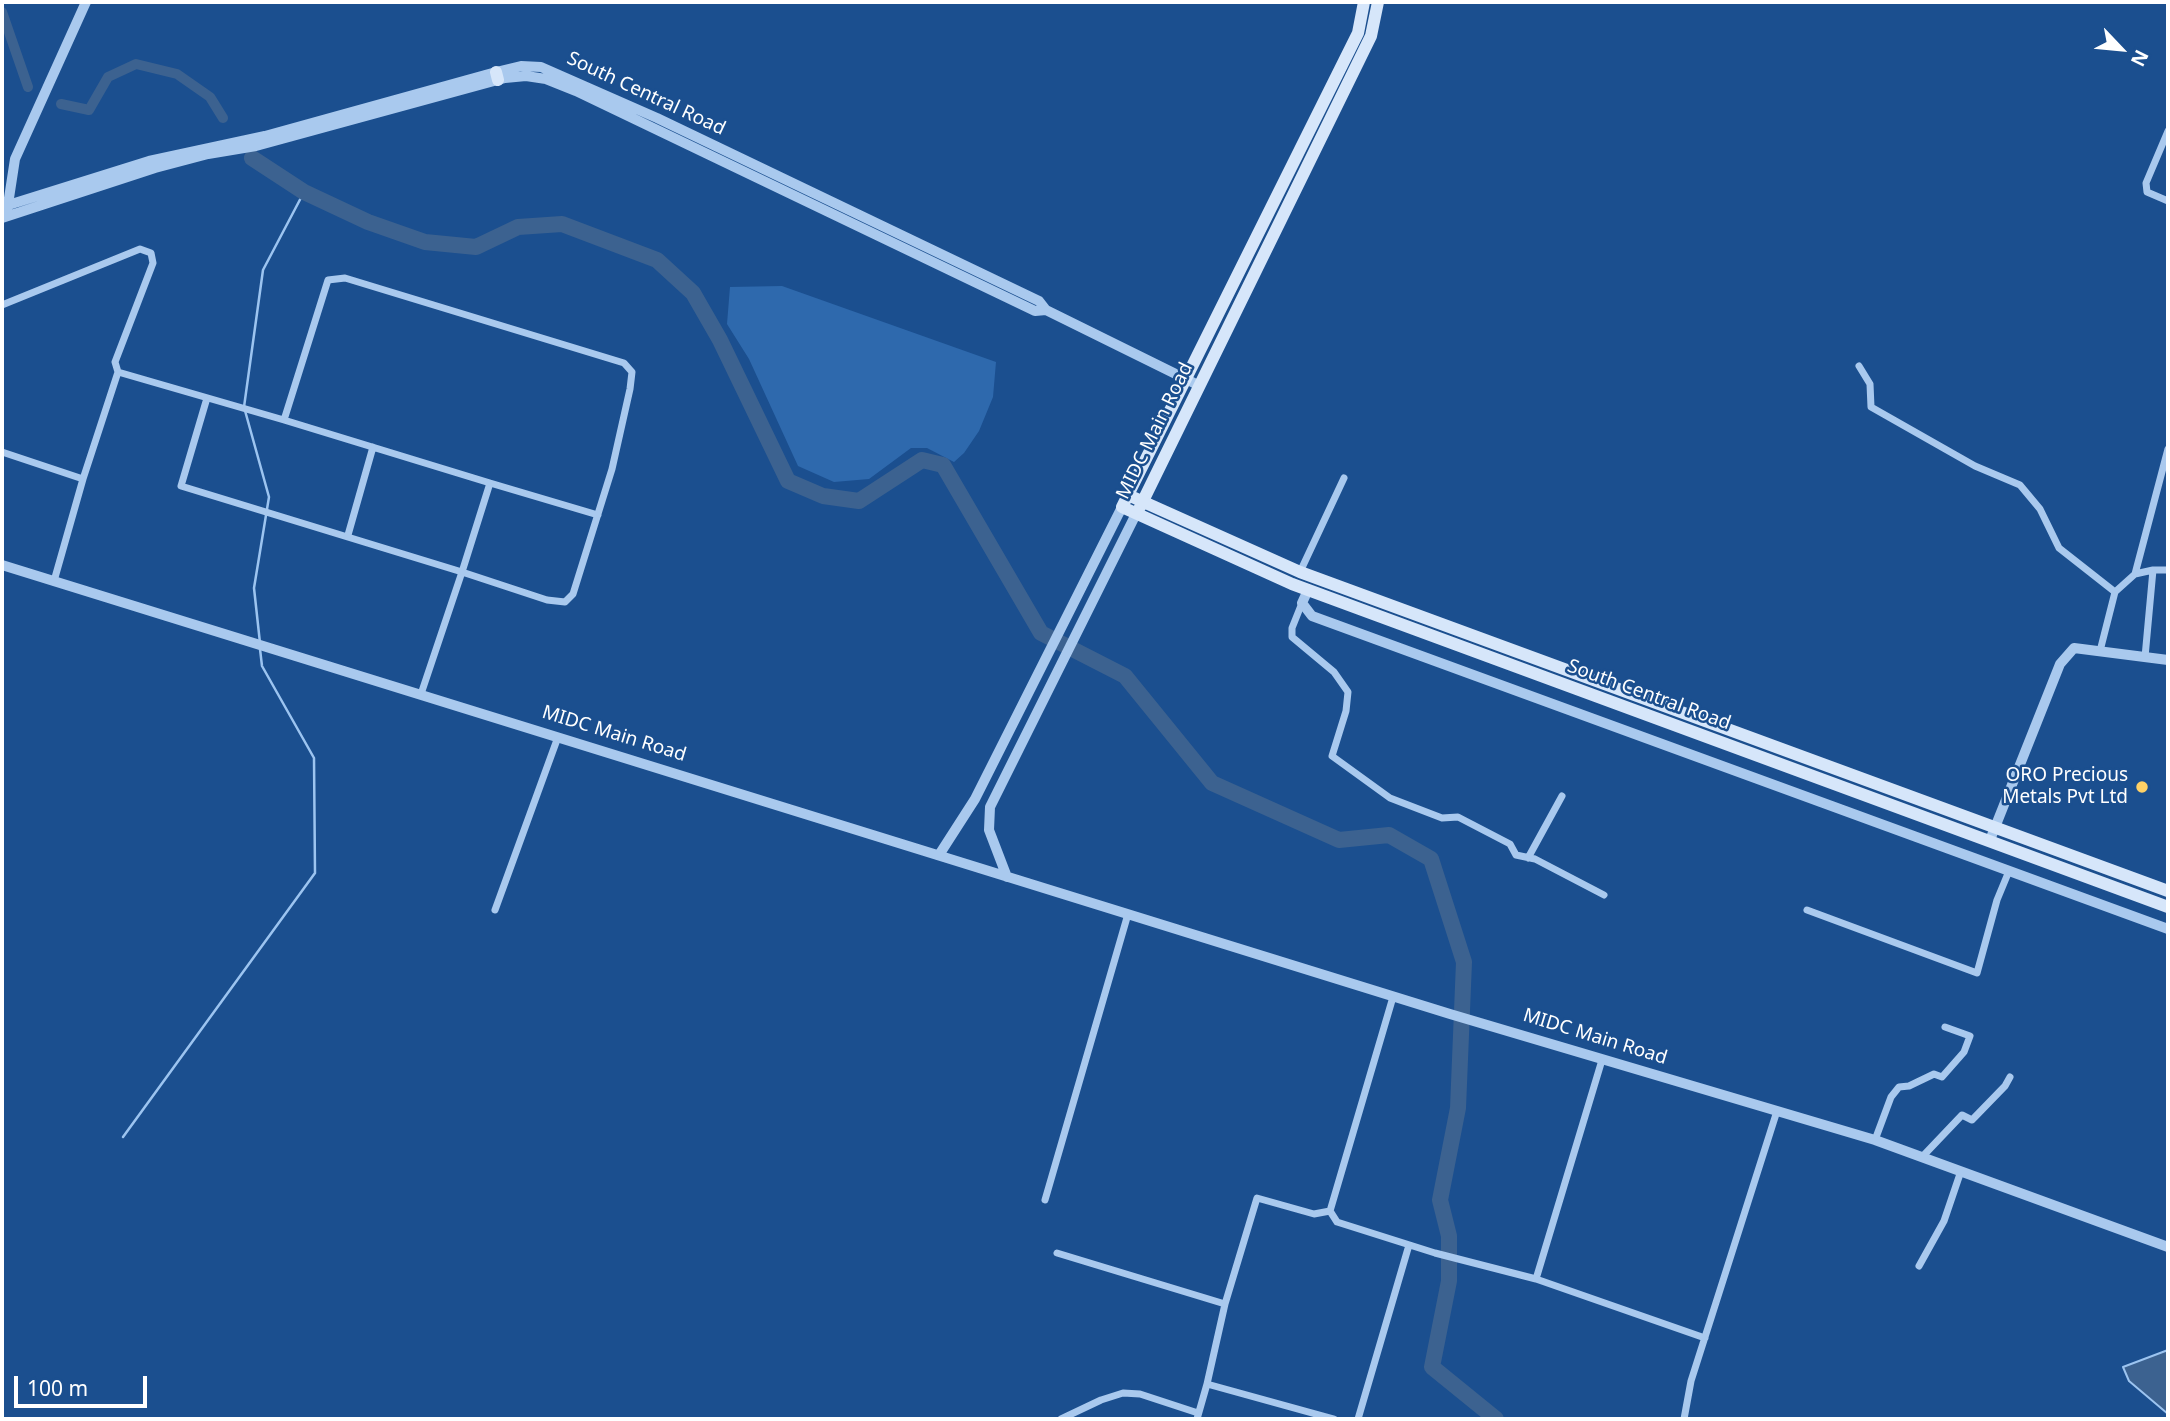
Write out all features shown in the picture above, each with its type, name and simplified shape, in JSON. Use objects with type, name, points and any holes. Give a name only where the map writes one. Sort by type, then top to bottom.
[{"type":"main road","name":"MIDC Main Road","points":[[1122,507],[1358,33],[1364,2]]},
{"type":"main road","name":"MIDC Main Road","points":[[1136,514],[1371,36],[1378,2]]},
{"type":"main road","name":"South Central Road","points":[[1128,495],[1300,572],[2168,891]]},
{"type":"main road","name":"South Central Road","points":[[1122,507],[1308,590],[2168,907]]},
{"type":"main road","points":[[1652,717],[1658,704]]},
{"type":"street","points":[[4,212],[15,159],[86,2]]},
{"type":"street","name":"South Central Road","points":[[4,212],[149,161],[265,136],[497,76],[521,66],[541,67],[563,75],[1039,301],[1046,310],[1198,385]]},
{"type":"street","points":[[2168,131],[2146,183],[2147,192],[2168,201]]},
{"type":"street","points":[[2,305],[140,249],[151,253],[153,263],[115,362],[118,372],[54,581]]},
{"type":"street","points":[[207,398],[181,486],[348,535],[547,600],[565,601],[573,594],[598,514],[631,389],[632,372],[624,363],[345,278],[328,280],[284,420]]},
{"type":"street","points":[[1859,366],[1870,384],[1871,407],[1975,466],[2020,485],[2040,509],[2059,548],[2115,592]]},
{"type":"street","points":[[118,372],[598,514]]},
{"type":"street","points":[[348,535],[373,447]]},
{"type":"street","points":[[2135,574],[2168,449]]},
{"type":"street","points":[[2,452],[83,480]]},
{"type":"street","points":[[1300,572],[1344,478]]},
{"type":"street","points":[[421,694],[490,483]]},
{"type":"street","name":"MIDC Main Road","points":[[939,855],[975,799],[1122,507]]},
{"type":"street","name":"MIDC Main Road","points":[[1007,877],[987,818],[1136,514]]},
{"type":"street","name":"MIDC Main Road","points":[[2,565],[1393,997],[1875,1140],[2168,1247]]},
{"type":"street","points":[[2100,651],[2115,592],[2135,574],[2152,569],[2168,570]]},
{"type":"street","points":[[2145,657],[2152,569]]},
{"type":"street","points":[[1308,590],[1292,628],[1292,637],[1334,672],[1348,692],[1346,711],[1332,756],[1390,798],[1442,818],[1458,817],[1510,845],[1516,855],[1528,858],[1604,895]]},
{"type":"street","points":[[1302,603],[1312,616],[2168,929]]},
{"type":"street","points":[[1990,840],[2060,664],[2074,648],[2168,660]]},
{"type":"street","points":[[495,910],[558,737]]},
{"type":"street","points":[[1528,858],[1562,796]]},
{"type":"street","points":[[2041,882],[2049,863]]},
{"type":"street","points":[[1807,910],[1977,974],[1997,900],[2009,871]]},
{"type":"street","points":[[1045,1200],[1128,914]]},
{"type":"street","points":[[1329,1211],[1393,997]]},
{"type":"street","points":[[1875,1140],[1888,1103],[1899,1087],[1909,1086],[1934,1074],[1942,1077],[1964,1052],[1970,1036],[1945,1027]]},
{"type":"street","points":[[1536,1279],[1602,1060]]},
{"type":"street","points":[[1923,1156],[1962,1115],[1972,1120],[2006,1086],[2010,1077]]},
{"type":"street","points":[[1684,1419],[1691,1381],[1777,1111]]},
{"type":"street","points":[[1919,1266],[1944,1221],[1961,1171]]},
{"type":"street","points":[[1061,1419],[1101,1400],[1123,1394],[1140,1394],[1197,1416],[1225,1304],[1257,1198],[1314,1214],[1329,1211]]},
{"type":"street","points":[[1329,1211],[1337,1222],[1435,1253],[1536,1279],[1704,1338]]},
{"type":"street","points":[[1358,1419],[1409,1245]]},
{"type":"street","points":[[1057,1254],[1225,1304]]},
{"type":"street","points":[[1207,1384],[1334,1419]]},
{"type":"shaded area","points":[[782,286],[996,362],[993,397],[979,431],[964,453],[954,462],[927,448],[911,448],[869,479],[834,482],[798,466],[749,359],[727,324],[730,287]]},
{"type":"shaded area","points":[[2168,1350],[2168,1414],[2129,1381],[2123,1367]]},
{"type":"waterway","points":[[2,12],[28,87]]},
{"type":"waterway","points":[[61,104],[89,110],[108,77],[136,64],[177,74],[210,97],[223,118]]},
{"type":"waterway","points":[[252,158],[304,192],[368,222],[425,242],[476,247],[518,227],[562,224],[657,260],[693,293],[720,340],[788,481],[823,496],[859,501],[922,460],[943,465],[1041,633],[1125,676],[1212,783],[1339,840],[1389,835],[1431,859],[1464,962],[1458,1108],[1440,1200],[1449,1236],[1449,1281],[1432,1367],[1496,1419]]},
{"type":"waterway","points":[[260,643],[254,588],[269,497],[244,407],[263,270],[304,192]]},
{"type":"waterway","points":[[123,1137],[315,873],[314,758],[262,666],[260,649]]},
{"type":"place","name":"ORO Precious Metals Pvt Ltd","points":[[2142,787]]}]
